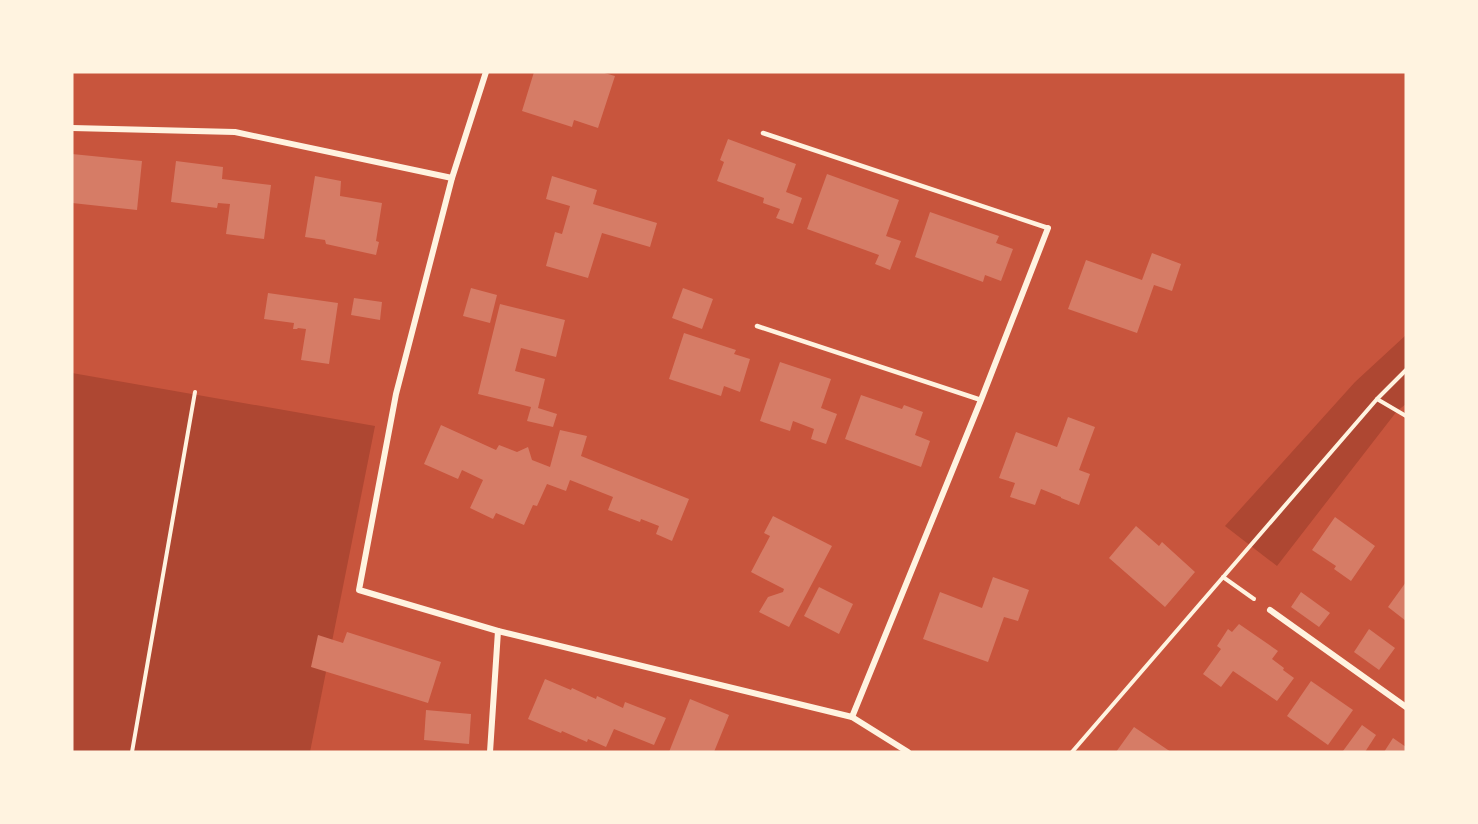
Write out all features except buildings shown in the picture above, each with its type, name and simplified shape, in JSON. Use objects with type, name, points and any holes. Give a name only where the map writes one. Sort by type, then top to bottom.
[{"type":"street","points":[[486,72],[452,178],[396,394],[359,590],[498,631],[852,717],[908,752]]},
{"type":"street","points":[[72,128],[235,132],[452,178]]},
{"type":"street","points":[[852,717],[981,400],[1048,228]]},
{"type":"street","points":[[1270,610],[1406,707]]},
{"type":"street","points":[[490,752],[498,631]]},
{"type":"lane","points":[[763,133],[1048,228]]},
{"type":"lane","points":[[757,326],[981,400]]},
{"type":"path","points":[[1072,752],[1377,399],[1406,370]]},
{"type":"path","points":[[132,752],[195,392]]},
{"type":"path","points":[[1377,399],[1406,417]]},
{"type":"path","points":[[1223,578],[1270,610]]},
{"type":"shaded area","points":[[1406,335],[1406,404],[1397,411],[1277,566],[1225,526],[1355,382]]},
{"type":"shaded area","points":[[72,373],[375,426],[310,752],[72,752]]}]
